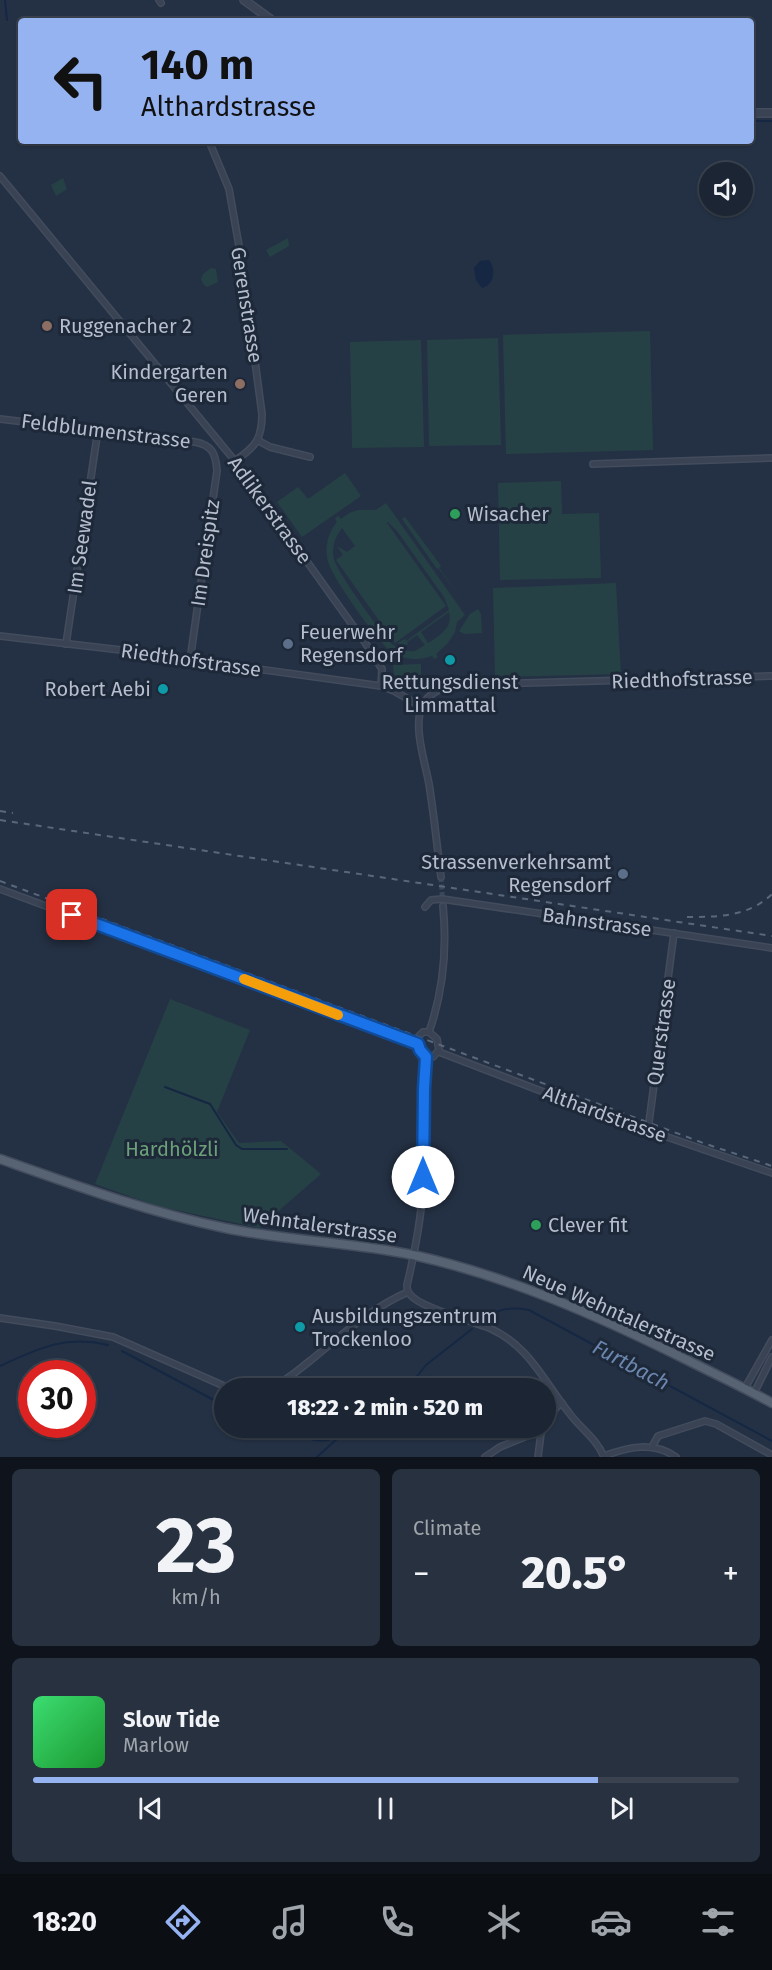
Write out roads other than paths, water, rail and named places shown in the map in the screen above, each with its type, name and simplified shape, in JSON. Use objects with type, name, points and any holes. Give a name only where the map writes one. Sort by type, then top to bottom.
[{"type":"main road","name":"Wehntalerstrasse","points":[[0,1159],[105,1196],[196,1222],[265,1235],[414,1256]]},
{"type":"main road","name":"Neue Wehntalerstrasse","points":[[414,1256],[519,1285],[555,1299],[660,1346],[772,1403]]},
{"type":"street","points":[[244,0],[269,18]]},
{"type":"street","points":[[754,113],[772,113]]},
{"type":"street","name":"Gerenstrasse","points":[[210,144],[229,189],[242,263],[262,414],[259,441]]},
{"type":"street","name":"Adlikerstrasse","points":[[0,176],[235,461],[371,652],[382,669],[381,686]]},
{"type":"street","name":"Feldblumenstrasse","points":[[0,418],[195,442],[210,448]]},
{"type":"street","name":"Im Seewadel","points":[[66,644],[98,430]]},
{"type":"street","points":[[235,461],[259,441],[270,447],[310,457]]},
{"type":"street","name":"Im Dreispitz","points":[[190,660],[217,471],[216,457],[210,448]]},
{"type":"street","points":[[593,464],[772,458]]},
{"type":"street","name":"Riedthofstrasse","points":[[0,636],[381,686]]},
{"type":"street","name":"Riedthofstrasse","points":[[422,707],[433,693],[456,685],[772,676]]},
{"type":"street","points":[[381,686],[394,690],[422,707],[419,730],[429,784],[441,877]]},
{"type":"street","points":[[0,889],[418,1044]]},
{"type":"street","name":"Bahnstrasse","points":[[425,907],[431,900],[442,899],[772,948]]},
{"type":"street","points":[[429,1032],[443,964],[445,923],[443,906]]},
{"type":"street","name":"Querstrasse","points":[[648,1130],[674,933]]},
{"type":"street","points":[[414,1256],[422,1205],[426,1057],[418,1044],[419,1035],[429,1032]]},
{"type":"street","points":[[426,1057],[433,1057],[439,1052],[437,1040],[429,1032]]},
{"type":"street","name":"Althardstrasse","points":[[439,1052],[648,1130],[772,1173]]},
{"type":"street","name":"Wehntalerstrasse","points":[[408,1292],[406,1285],[414,1256]]},
{"type":"street","points":[[288,1378],[372,1311],[408,1292],[413,1299],[423,1304],[488,1328],[513,1342],[528,1355],[562,1403],[595,1441],[604,1457],[635,1447],[652,1447],[676,1457]]},
{"type":"street","points":[[0,1318],[113,1337],[214,1382]]},
{"type":"street","points":[[745,1388],[772,1340]]},
{"type":"street","points":[[754,1393],[772,1357]]},
{"type":"street","points":[[556,1408],[562,1403]]},
{"type":"street","points":[[652,1447],[658,1436],[705,1421],[716,1424],[772,1455]]},
{"type":"street","points":[[485,1457],[500,1447],[522,1438]]},
{"type":"street","points":[[538,1457],[542,1438]]},
{"type":"water","points":[[487,260],[492,265],[493,277],[489,284],[482,288],[476,280],[474,268],[480,261]]},
{"type":"waterway","points":[[5,0],[7,20]]},
{"type":"waterway","points":[[754,121],[772,121]]},
{"type":"waterway","points":[[165,1087],[210,1104],[236,1145],[242,1149],[287,1149]]},
{"type":"waterway","name":"Furtbach","points":[[486,1318],[506,1309],[529,1310],[772,1441]]},
{"type":"waterway","name":"Furtbach","points":[[416,1378],[426,1365],[472,1329]]},
{"type":"waterway","name":"Furtbach","points":[[0,1366],[52,1345],[78,1342],[108,1345]]},
{"type":"waterway","name":"Furtbach","points":[[122,1351],[214,1400]]},
{"type":"waterway","name":"Furtbach","points":[[307,1438],[318,1440],[335,1438]]},
{"type":"waterway","points":[[317,1457],[338,1438]]},
{"type":"tunnel","points":[[441,877],[443,906]]},
{"type":"railway","points":[[0,811],[13,813]]},
{"type":"railway","points":[[0,820],[772,936]]},
{"type":"railway","points":[[0,881],[706,1144],[772,1166]]},
{"type":"railway","points":[[687,917],[732,914],[753,907],[772,894]]},
{"type":"place","name":"Ruggenacher 2","points":[[47,326]]},
{"type":"place","name":"Kindergarten Geren","points":[[240,384]]},
{"type":"place","name":"Wisacher","points":[[455,514]]},
{"type":"place","name":"Feuerwehr Regensdorf","points":[[288,644]]},
{"type":"place","name":"Rettungsdienst Limmattal","points":[[450,660]]},
{"type":"place","name":"Robert Aebi","points":[[163,689]]},
{"type":"place","name":"Strassenverkehrsamt Regensdorf","points":[[623,874]]},
{"type":"place","name":"Clever fit","points":[[536,1225]]},
{"type":"place","name":"Ausbildungszentrum Trockenloo","points":[[300,1327]]},
{"type":"park label","name":"Hardhölzli","points":[[172,1149]]}]
